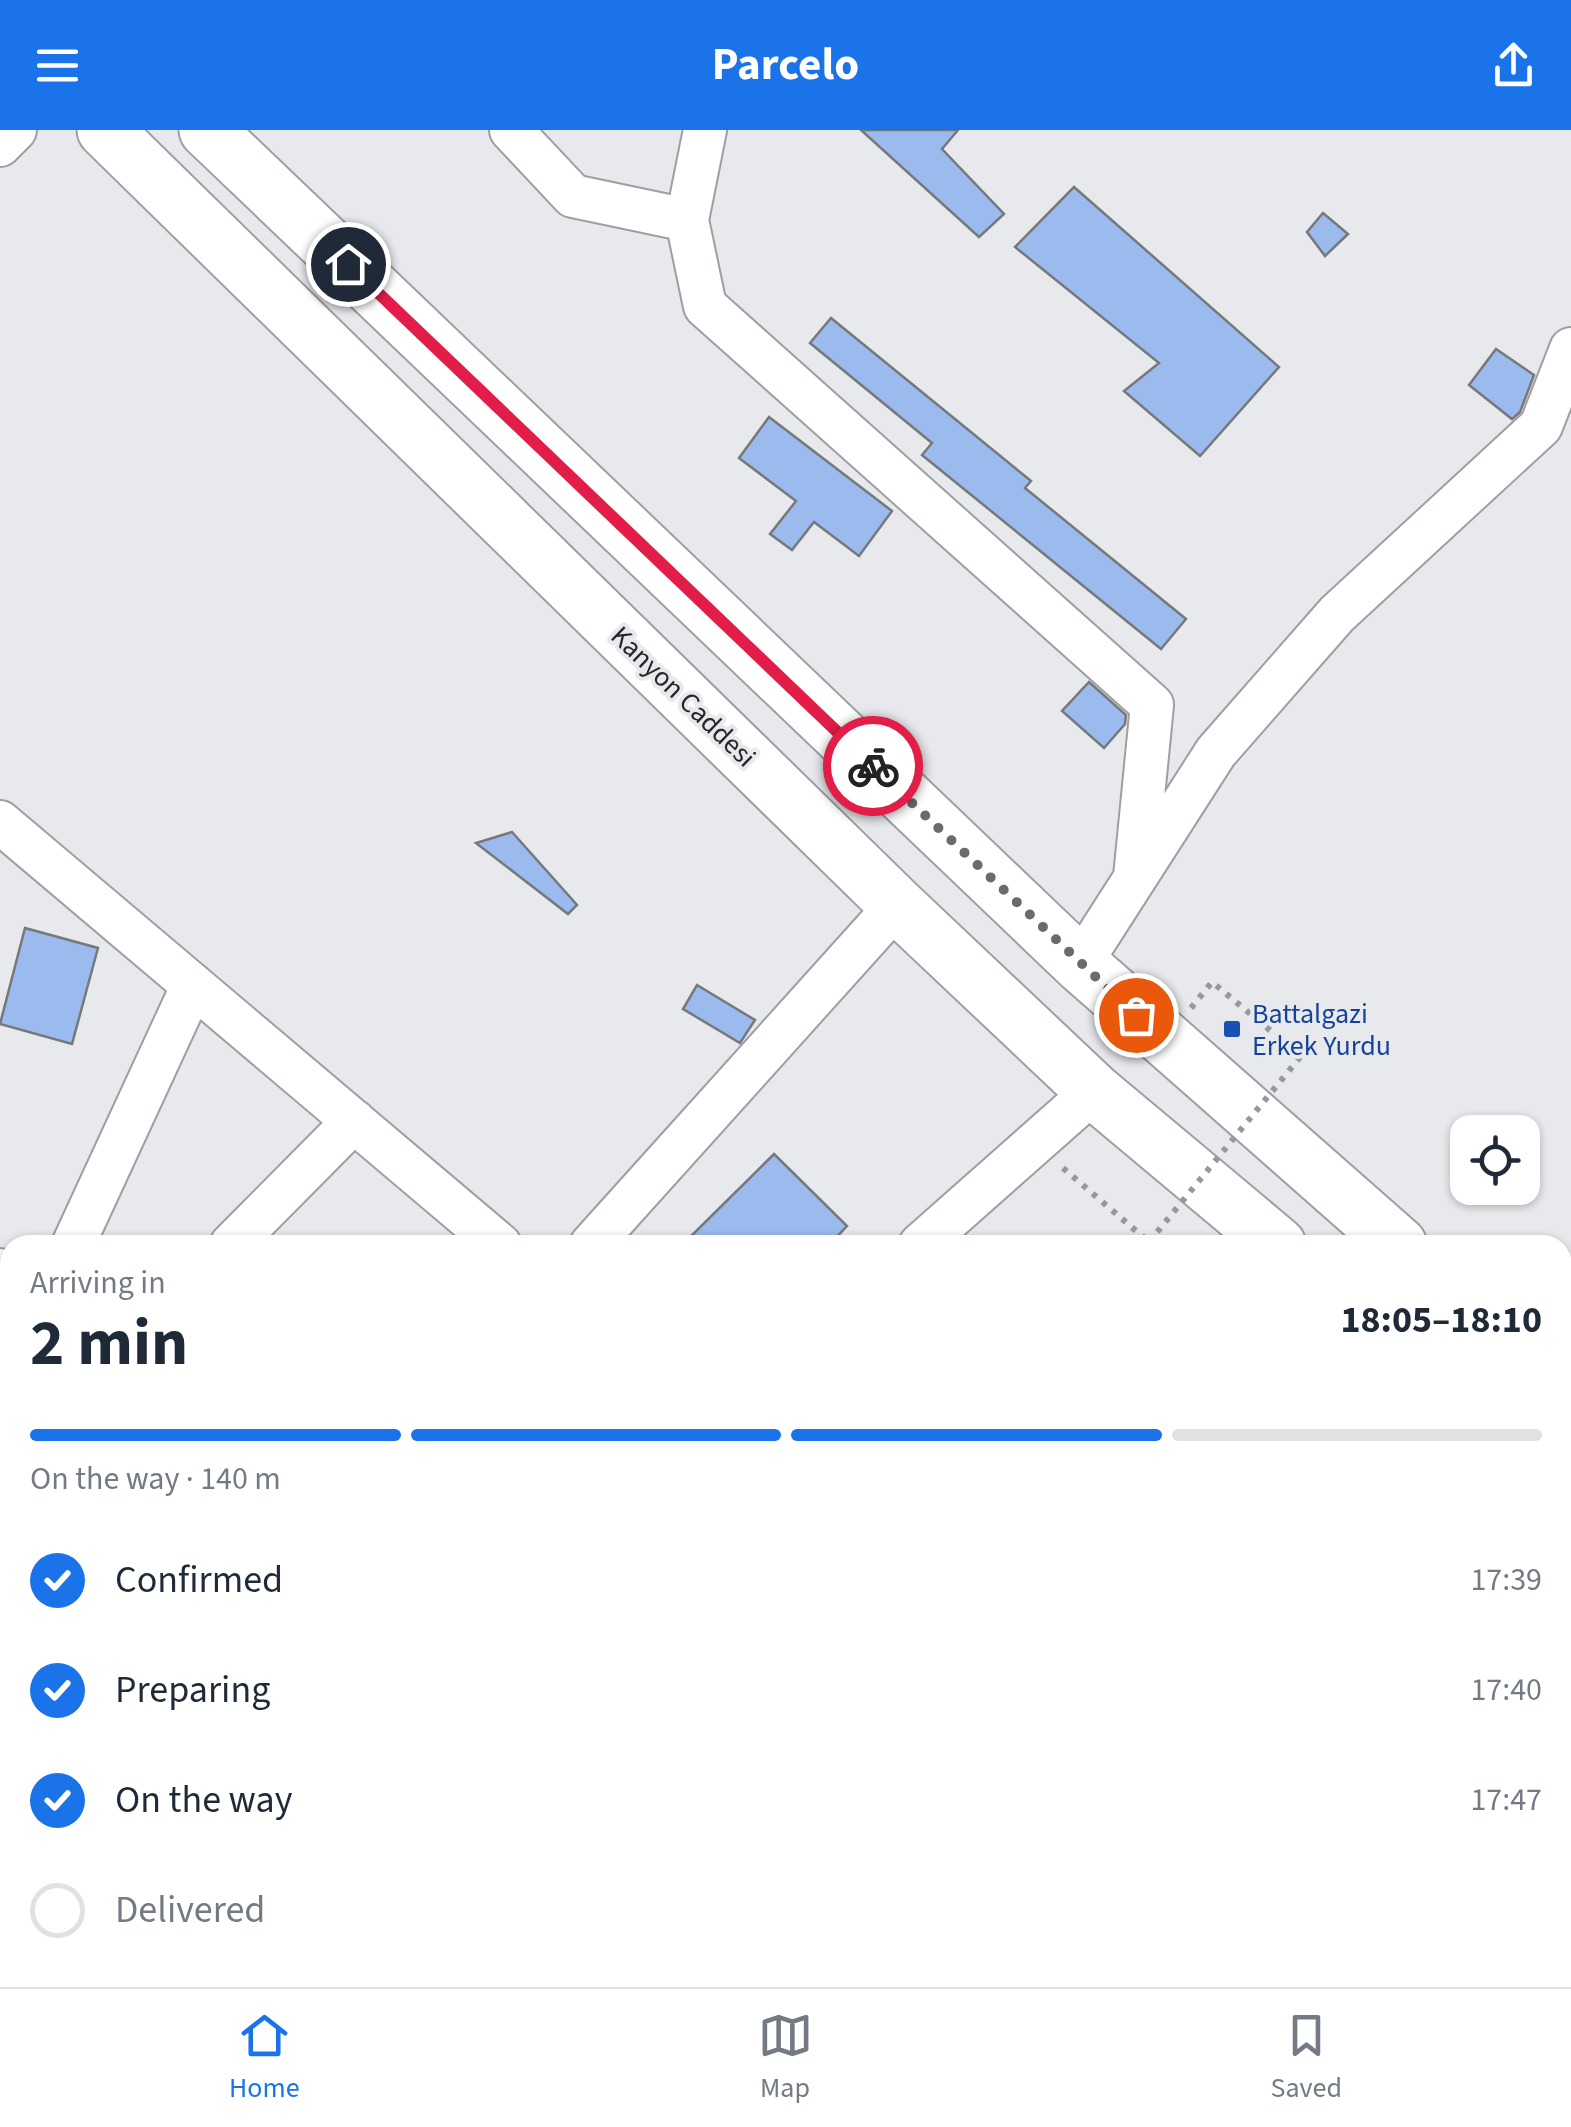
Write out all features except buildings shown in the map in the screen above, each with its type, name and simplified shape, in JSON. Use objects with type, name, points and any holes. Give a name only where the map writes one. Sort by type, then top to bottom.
[{"type":"highway","name":"Kanyon Caddesi","points":[[104,130],[897,905],[1094,1091],[1266,1235]]},
{"type":"highway","points":[[207,130],[1080,964],[1387,1235]]},
{"type":"street","points":[[0,145],[15,130]]},
{"type":"street","points":[[511,130],[573,196],[687,220]]},
{"type":"street","points":[[705,130],[687,220],[705,306],[1152,705],[1135,877]]},
{"type":"street","points":[[1080,964],[1216,752],[1337,614],[1541,426],[1571,349]]},
{"type":"street","points":[[0,822],[488,1235]]},
{"type":"street","points":[[600,1235],[897,905]]},
{"type":"street","points":[[78,1235],[193,985]]},
{"type":"street","points":[[931,1235],[1094,1091]]},
{"type":"street","points":[[241,1235],[354,1121]]},
{"type":"path","points":[[1155,1235],[1300,1056],[1212,982]]},
{"type":"path","points":[[1059,1165],[1141,1235]]},
{"type":"way so far","points":[[873,766],[1136,1015]]},
{"type":"place","name":"Battalgazi Erkek Yurdu","points":[[1232,1029]]},
{"type":"route","points":[[348,264],[873,766]]}]
